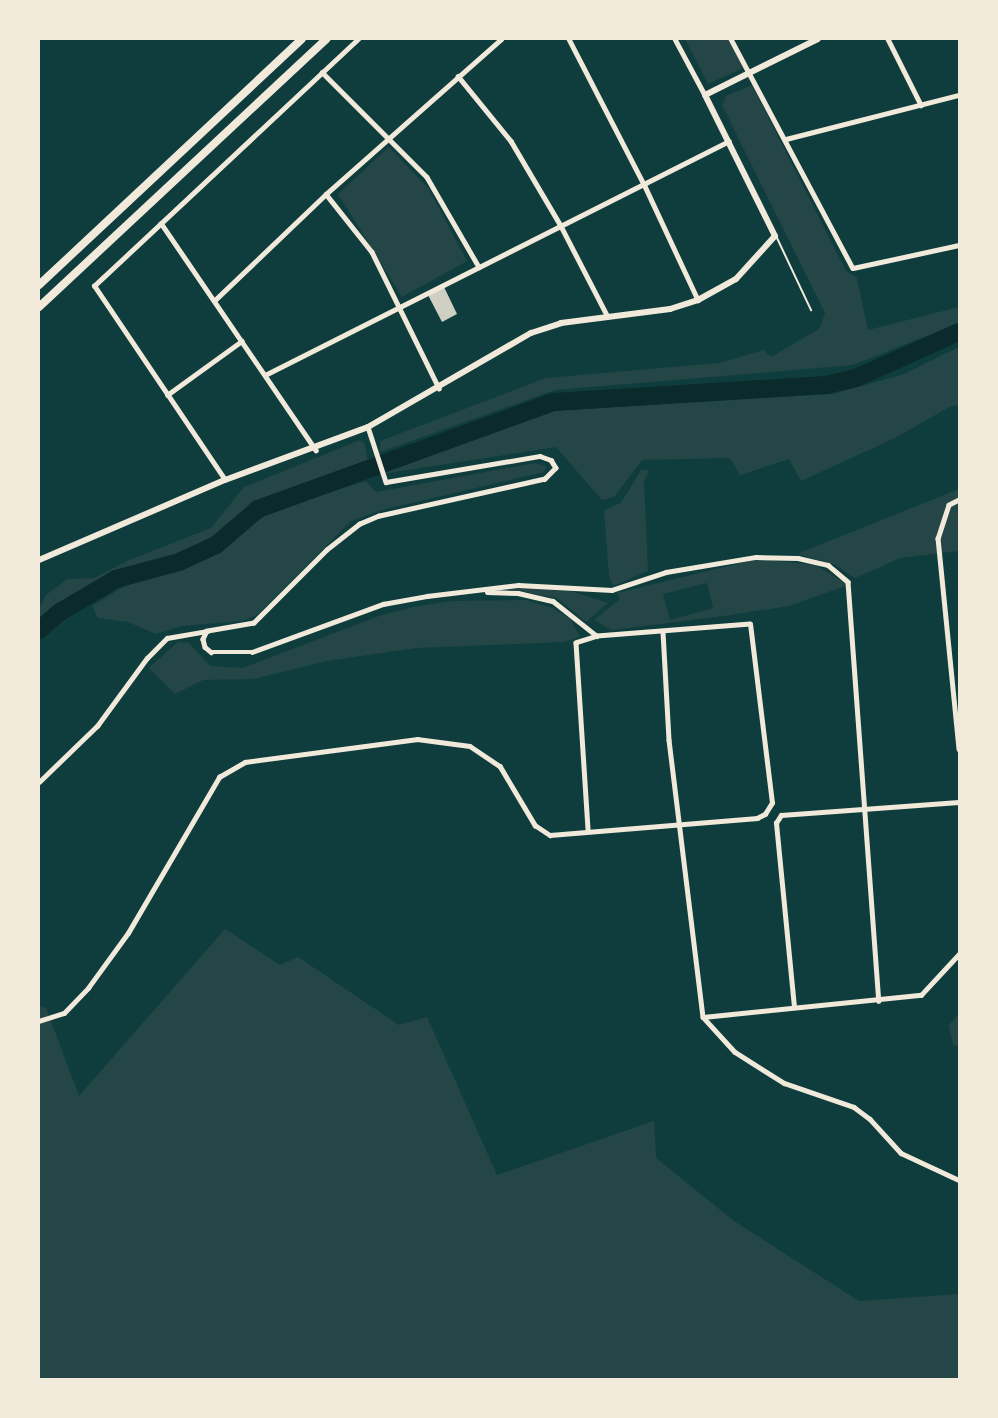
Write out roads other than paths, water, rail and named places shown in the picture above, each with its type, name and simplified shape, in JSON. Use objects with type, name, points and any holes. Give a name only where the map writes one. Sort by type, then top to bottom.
[{"type":"highway","points":[[39,285],[302,39]]},
{"type":"highway","points":[[39,306],[326,39]]},
{"type":"highway","points":[[199,135],[211,146]]},
{"type":"street","points":[[225,480],[94,286],[358,39]]},
{"type":"street","points":[[214,301],[326,194],[501,39]]},
{"type":"street","points":[[569,39],[644,184],[698,300]]},
{"type":"street","points":[[39,560],[225,480],[316,450],[368,427],[440,388],[531,333],[561,323],[670,309],[698,300],[736,279],[775,236],[729,141],[675,39]]},
{"type":"street","points":[[731,39],[853,268],[959,245]]},
{"type":"street","points":[[705,95],[750,75],[819,39]]},
{"type":"street","points":[[888,39],[921,105]]},
{"type":"street","points":[[322,72],[428,177],[479,267]]},
{"type":"street","points":[[458,76],[512,141],[561,226],[608,317]]},
{"type":"street","points":[[786,139],[959,95]]},
{"type":"street","points":[[267,374],[729,141]]},
{"type":"street","points":[[326,194],[372,252],[440,388]]},
{"type":"street","points":[[160,223],[267,374],[316,450]]},
{"type":"street","points":[[167,395],[242,341]]},
{"type":"street","points":[[39,782],[90,734],[147,658],[167,638],[254,623],[327,550],[360,524],[379,516],[545,479],[556,468],[551,460],[540,456],[397,483],[382,478],[373,436],[368,427]]},
{"type":"street","points":[[959,500],[949,505],[938,538],[959,749]]},
{"type":"street","points":[[207,631],[202,639],[211,652],[252,652],[383,604],[541,585],[612,590],[666,572],[756,557],[798,558],[828,565],[848,582],[879,1001]]},
{"type":"street","points":[[472,592],[512,593],[546,599],[597,636]]},
{"type":"street","points":[[39,1021],[64,1013],[88,988],[128,933],[219,777],[233,766],[417,739],[470,746],[500,766],[542,833],[588,831],[757,818],[772,804],[753,628],[745,624],[663,633],[597,636],[574,648],[588,831]]},
{"type":"street","points":[[663,633],[669,740],[703,1017],[744,1058],[784,1083],[854,1107],[870,1119],[901,1153],[959,1180]]},
{"type":"street","points":[[794,1007],[776,823],[781,816],[866,811],[959,801]]},
{"type":"street","points":[[703,1017],[921,995],[959,954]]},
{"type":"lane","points":[[775,236],[811,310]]},
{"type":"waterway","points":[[39,630],[60,612],[116,579],[179,562],[216,545],[258,509],[554,402],[826,385],[856,378],[959,332]]}]
